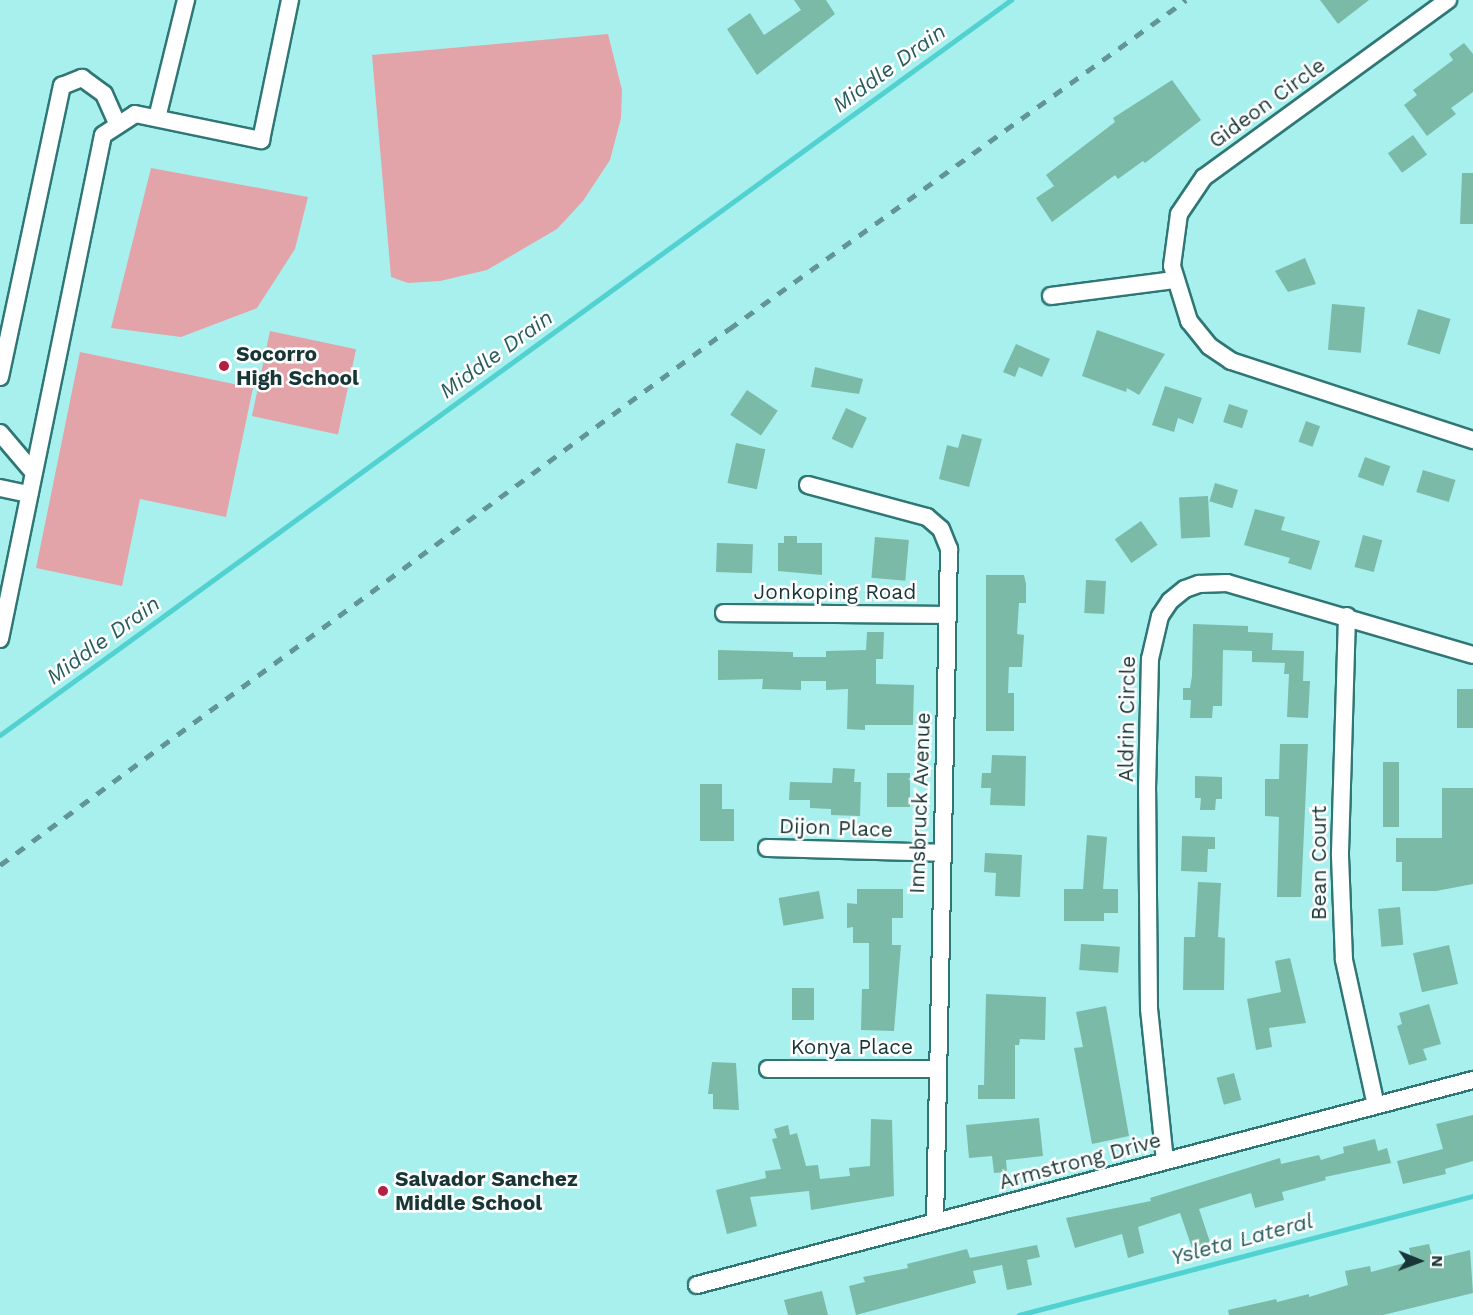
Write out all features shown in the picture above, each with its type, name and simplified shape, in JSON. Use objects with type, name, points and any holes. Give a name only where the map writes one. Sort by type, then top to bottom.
[{"type":"street","points":[[157,118],[186,0]]},
{"type":"street","points":[[0,639],[103,135],[135,114],[261,140],[290,0]]},
{"type":"street","name":"Gideon Circle","points":[[1448,0],[1204,177],[1188,197],[1175,227],[1174,280],[1189,321],[1209,346],[1231,362],[1473,440]]},
{"type":"street","points":[[0,377],[62,86],[82,78],[104,94],[118,125]]},
{"type":"street","points":[[1051,297],[1174,280]]},
{"type":"street","points":[[0,433],[34,473]]},
{"type":"street","name":"Innsbruck Avenue","points":[[808,484],[916,512],[935,523],[949,549],[940,853],[935,1222]]},
{"type":"street","points":[[0,489],[29,494]]},
{"type":"street","name":"Aldrin Circle","points":[[1165,1161],[1149,1009],[1147,790],[1154,631],[1177,594],[1212,582],[1244,587],[1473,655]]},
{"type":"street","name":"Jonkoping Road","points":[[724,613],[946,615]]},
{"type":"street","name":"Bean Court","points":[[1347,616],[1340,856],[1344,960],[1376,1105]]},
{"type":"street","name":"Dijon Place","points":[[767,848],[940,853]]},
{"type":"street","name":"Konya Place","points":[[768,1069],[937,1069]]},
{"type":"street","name":"Armstrong Drive","points":[[698,1285],[1473,1080]]},
{"type":"shaded area","points":[[608,34],[622,90],[621,118],[610,160],[583,201],[557,229],[487,270],[440,281],[408,283],[391,277],[372,55]]},
{"type":"shaded area","points":[[151,168],[308,197],[295,249],[257,308],[181,337],[111,328]]},
{"type":"shaded area","points":[[270,331],[356,349],[338,434],[252,416]]},
{"type":"shaded area","points":[[80,352],[253,388],[226,517],[140,499],[122,586],[36,568]]},
{"type":"building","points":[[794,0],[826,0],[835,14],[757,75],[727,29],[750,13],[764,35],[801,10]]},
{"type":"building","points":[[1320,0],[1369,0],[1338,24]]},
{"type":"building","points":[[1464,43],[1473,54],[1473,92],[1451,108],[1456,114],[1427,136],[1404,105],[1417,95],[1413,90],[1453,60],[1449,54]]},
{"type":"building","points":[[1172,80],[1201,120],[1145,163],[1143,161],[1118,179],[1115,175],[1052,222],[1036,198],[1054,186],[1046,175],[1115,122],[1113,118]]},
{"type":"building","points":[[1413,135],[1427,154],[1402,173],[1388,153]]},
{"type":"building","points":[[1462,173],[1473,173],[1473,224],[1460,224]]},
{"type":"building","points":[[1305,258],[1316,284],[1288,292],[1275,271]]},
{"type":"building","points":[[1332,304],[1365,307],[1361,353],[1328,350]]},
{"type":"building","points":[[1418,309],[1451,319],[1440,354],[1407,344]]},
{"type":"building","points":[[1097,330],[1165,354],[1139,395],[1127,388],[1126,392],[1082,376]]},
{"type":"building","points":[[1016,344],[1050,359],[1042,377],[1019,367],[1015,377],[1003,372]]},
{"type":"building","points":[[815,367],[863,379],[859,394],[811,387]]},
{"type":"building","points":[[1165,386],[1202,398],[1193,424],[1178,418],[1174,432],[1152,425]]},
{"type":"building","points":[[747,390],[778,411],[761,436],[730,415]]},
{"type":"building","points":[[1229,404],[1248,410],[1242,428],[1223,422]]},
{"type":"building","points":[[846,408],[867,418],[852,449],[832,439]]},
{"type":"building","points":[[1306,421],[1320,426],[1313,447],[1298,442]]},
{"type":"building","points":[[962,434],[982,439],[969,487],[939,479],[947,445],[958,448]]},
{"type":"building","points":[[736,443],[765,449],[757,489],[727,483]]},
{"type":"building","points":[[1365,457],[1390,466],[1383,486],[1358,477]]},
{"type":"building","points":[[1423,470],[1456,480],[1449,502],[1416,492]]},
{"type":"building","points":[[1215,483],[1238,490],[1232,508],[1209,501]]},
{"type":"building","points":[[1208,496],[1210,537],[1181,538],[1179,498]]},
{"type":"building","points":[[1255,509],[1285,517],[1281,530],[1320,541],[1311,570],[1288,563],[1290,558],[1244,545]]},
{"type":"building","points":[[1141,521],[1158,545],[1131,563],[1115,539]]},
{"type":"building","points":[[1363,535],[1382,540],[1374,572],[1354,567]]},
{"type":"building","points":[[784,536],[797,536],[797,543],[822,543],[822,575],[778,571],[778,543],[784,543]]},
{"type":"building","points":[[875,537],[909,540],[905,581],[871,578]]},
{"type":"building","points":[[717,543],[753,544],[752,573],[716,572]]},
{"type":"building","points":[[986,575],[1024,575],[1026,584],[1026,603],[1019,603],[1017,634],[1024,635],[1022,667],[1009,667],[1008,693],[1014,693],[1014,731],[986,731]]},
{"type":"building","points":[[1086,580],[1106,581],[1104,614],[1084,613]]},
{"type":"building","points":[[1193,624],[1248,626],[1248,632],[1273,633],[1272,650],[1304,651],[1303,681],[1310,681],[1308,718],[1287,717],[1289,674],[1284,674],[1285,663],[1252,662],[1252,651],[1223,650],[1222,706],[1213,706],[1212,718],[1190,718],[1191,700],[1183,700],[1183,688],[1190,688],[1192,676]]},
{"type":"building","points":[[867,632],[884,632],[883,659],[876,659],[876,684],[914,685],[913,725],[865,725],[865,730],[847,729],[848,689],[826,690],[826,681],[801,681],[801,690],[762,689],[763,679],[718,680],[718,650],[793,652],[793,657],[826,657],[826,651],[866,650]]},
{"type":"building","points":[[1457,689],[1473,689],[1473,728],[1457,728]]},
{"type":"building","points":[[1280,744],[1308,744],[1301,897],[1277,897],[1279,817],[1265,816],[1265,779],[1279,779]]},
{"type":"building","points":[[992,755],[1026,756],[1025,806],[990,805],[991,788],[981,788],[982,773],[991,773]]},
{"type":"building","points":[[1383,762],[1399,762],[1399,827],[1383,827]]},
{"type":"building","points":[[833,768],[855,769],[854,782],[861,782],[860,816],[831,815],[831,809],[810,808],[810,800],[789,800],[790,782],[832,783]]},
{"type":"building","points":[[887,773],[910,773],[910,807],[887,807]]},
{"type":"building","points":[[1195,776],[1222,777],[1222,799],[1216,799],[1215,810],[1200,810],[1201,798],[1195,798]]},
{"type":"building","points":[[700,784],[722,784],[722,809],[734,809],[734,841],[700,841]]},
{"type":"building","points":[[1442,788],[1473,788],[1473,884],[1436,891],[1402,891],[1402,862],[1396,862],[1396,838],[1442,838]]},
{"type":"building","points":[[1087,835],[1107,837],[1103,889],[1118,889],[1118,913],[1104,913],[1104,921],[1064,921],[1064,889],[1083,889]]},
{"type":"building","points":[[1182,836],[1215,837],[1215,849],[1208,849],[1207,872],[1181,871]]},
{"type":"building","points":[[985,853],[1022,855],[1020,897],[995,896],[996,873],[984,872]]},
{"type":"building","points":[[1198,882],[1221,883],[1218,937],[1225,938],[1224,990],[1183,990],[1184,937],[1195,937]]},
{"type":"building","points":[[857,889],[903,889],[903,918],[892,918],[892,945],[901,945],[894,1031],[861,1030],[862,989],[869,989],[869,943],[853,943],[853,927],[847,928],[847,903],[857,904]]},
{"type":"building","points":[[819,891],[824,919],[783,926],[779,898]]},
{"type":"building","points":[[1400,907],[1403,945],[1381,947],[1378,909]]},
{"type":"building","points":[[1081,944],[1120,947],[1118,973],[1079,970]]},
{"type":"building","points":[[1449,945],[1458,984],[1422,992],[1413,953]]},
{"type":"building","points":[[1290,958],[1306,1023],[1269,1028],[1272,1047],[1256,1050],[1247,999],[1281,992],[1275,961]]},
{"type":"building","points":[[792,988],[814,988],[814,1020],[792,1020]]},
{"type":"building","points":[[986,994],[1046,997],[1045,1040],[1020,1039],[1019,1045],[1015,1045],[1015,1099],[978,1099],[978,1085],[984,1085]]},
{"type":"building","points":[[1429,1004],[1441,1044],[1423,1049],[1427,1060],[1409,1065],[1397,1026],[1402,1024],[1399,1013]]},
{"type":"building","points":[[1106,1006],[1129,1136],[1092,1144],[1074,1048],[1083,1047],[1076,1012]]},
{"type":"building","points":[[712,1062],[736,1063],[739,1110],[713,1109],[713,1094],[708,1094]]},
{"type":"building","points":[[1234,1073],[1241,1100],[1224,1105],[1217,1078]]},
{"type":"building","points":[[1473,1115],[1473,1161],[1445,1169],[1446,1174],[1403,1184],[1397,1161],[1443,1149],[1436,1124]]},
{"type":"building","points":[[1039,1118],[1043,1156],[1006,1160],[1007,1172],[994,1173],[992,1156],[969,1158],[966,1125]]},
{"type":"building","points":[[871,1119],[892,1120],[894,1196],[811,1210],[809,1191],[750,1197],[757,1226],[727,1234],[716,1190],[766,1178],[765,1171],[781,1169],[772,1139],[777,1138],[774,1129],[788,1125],[790,1135],[797,1133],[806,1166],[818,1165],[820,1179],[850,1176],[849,1168],[870,1166]]},
{"type":"building","points":[[1375,1139],[1378,1151],[1387,1148],[1391,1163],[1325,1177],[1326,1180],[1282,1192],[1284,1200],[1255,1208],[1251,1193],[1199,1209],[1211,1245],[1193,1251],[1180,1213],[1138,1227],[1144,1253],[1128,1258],[1122,1234],[1075,1248],[1066,1218],[1151,1201],[1150,1198],[1280,1158],[1281,1164],[1319,1155],[1321,1160],[1344,1153],[1343,1147]]},
{"type":"building","points":[[1429,1244],[1433,1259],[1470,1250],[1473,1293],[1383,1315],[1229,1315],[1228,1310],[1276,1299],[1277,1302],[1309,1294],[1309,1297],[1348,1285],[1345,1271],[1370,1266],[1371,1272],[1412,1261],[1409,1248]]},
{"type":"building","points":[[1037,1245],[1040,1257],[1027,1260],[1032,1285],[1007,1290],[1002,1265],[973,1271],[976,1283],[856,1315],[849,1286],[865,1282],[863,1277],[908,1268],[907,1264],[967,1249],[970,1258]]},
{"type":"building","points":[[822,1291],[828,1315],[788,1315],[784,1300]]},
{"type":"waterway","name":"Middle Drain","points":[[0,735],[1011,0]]},
{"type":"waterway","name":"Ysleta Lateral","points":[[1019,1315],[1473,1196]]},
{"type":"railway","points":[[0,865],[729,329],[1186,0]]},
{"type":"place","name":"Socorro High School","points":[[224,366]]},
{"type":"place","name":"Salvador Sanchez Middle School","points":[[383,1191]]}]
